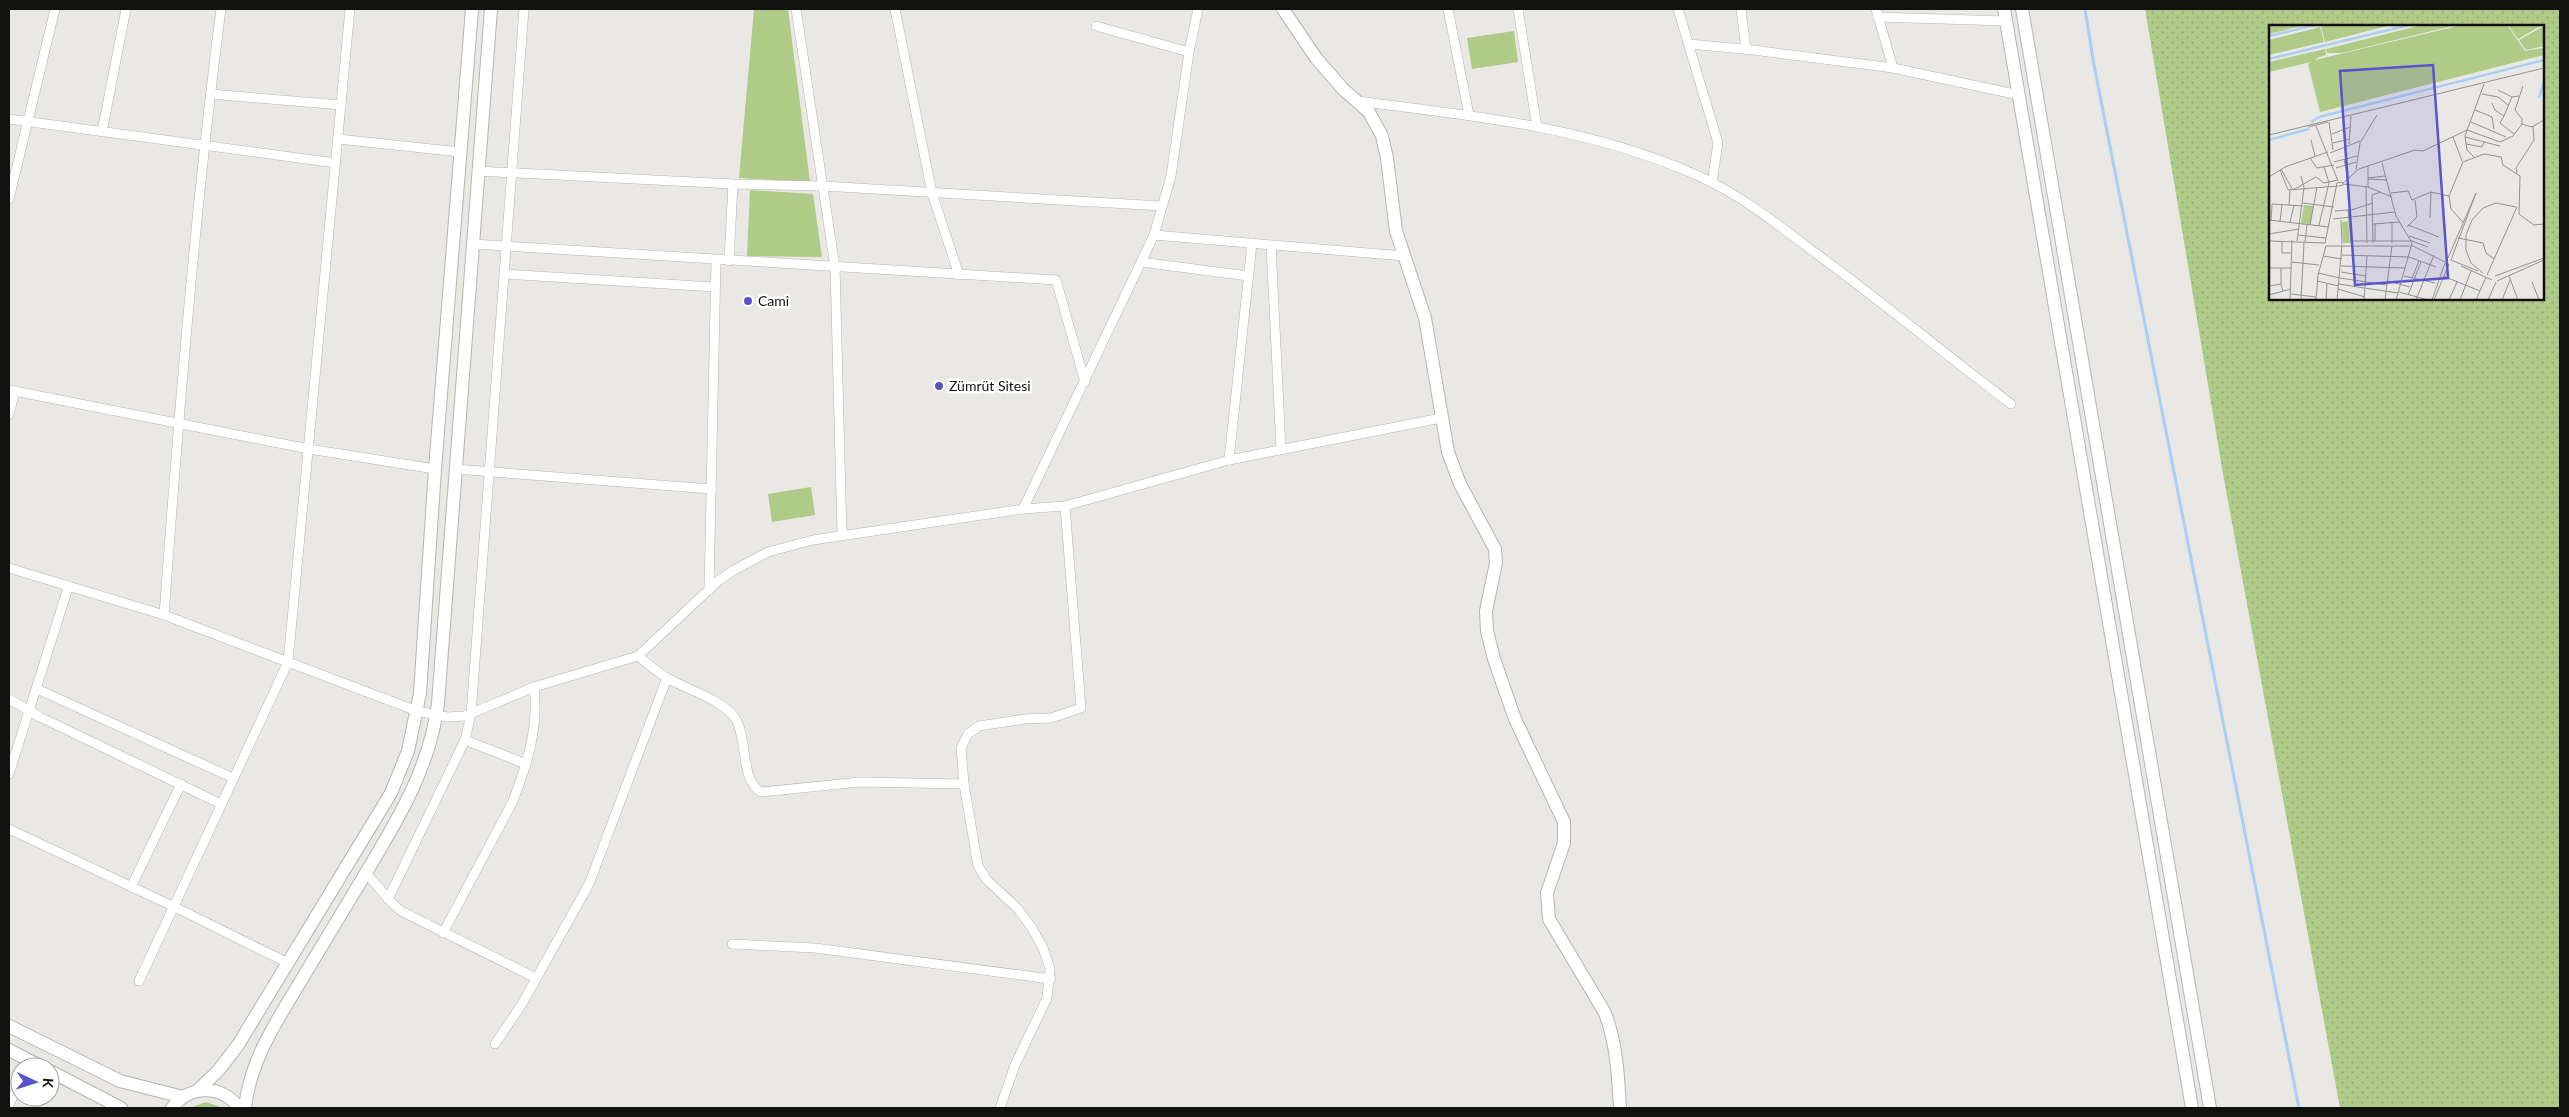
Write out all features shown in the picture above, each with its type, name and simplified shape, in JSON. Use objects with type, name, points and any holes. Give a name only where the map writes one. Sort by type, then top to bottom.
[{"type":"street","points":[[9,199],[55,9]]},
{"type":"street","points":[[102,132],[126,9]]},
{"type":"street","points":[[164,615],[178,424],[203,146],[221,9]]},
{"type":"street","points":[[139,981],[172,906],[288,662],[350,9]]},
{"type":"street","points":[[172,1108],[183,1097],[198,1090],[218,1071],[238,1046],[391,793],[408,751],[417,711],[472,9]]},
{"type":"street","points":[[245,1108],[252,1072],[266,1039],[397,820],[421,773],[432,742],[436,716],[491,9]]},
{"type":"street","points":[[388,899],[465,740],[471,714],[524,9]]},
{"type":"street","points":[[796,9],[835,267],[842,535]]},
{"type":"street","points":[[895,9],[932,193],[959,275]]},
{"type":"street","points":[[1023,509],[1154,235],[1171,176],[1189,52],[1198,9]]},
{"type":"street","points":[[1283,9],[1316,58],[1374,120],[1385,147],[1392,210],[1404,256],[1425,318],[1441,418],[1453,468],[1495,549],[1496,563],[1487,599],[1486,621],[1500,678],[1515,719],[1564,822],[1564,843],[1547,893],[1549,919],[1605,1014],[1611,1028],[1618,1060],[1620,1108]]},
{"type":"street","points":[[1448,9],[1469,115]]},
{"type":"street","points":[[1518,9],[1537,127]]},
{"type":"street","points":[[1678,9],[1718,143],[1718,155],[1712,182]]},
{"type":"street","points":[[1741,9],[1746,49]]},
{"type":"street","points":[[2022,9],[2210,1108]]},
{"type":"street","points":[[1894,68],[1877,13],[2005,15],[2192,1108]]},
{"type":"street","points":[[1096,26],[1189,52]]},
{"type":"street","points":[[1688,44],[1746,49],[1894,68],[2019,95]]},
{"type":"street","points":[[210,94],[341,105]]},
{"type":"street","points":[[1356,101],[1469,115],[1537,127],[1657,159],[1712,182],[1755,207],[2011,404]]},
{"type":"street","points":[[9,118],[336,163]]},
{"type":"street","points":[[338,139],[460,152]]},
{"type":"street","points":[[478,171],[512,171],[733,184],[823,186],[1162,206]]},
{"type":"street","points":[[729,261],[733,184]]},
{"type":"street","points":[[1154,235],[1404,256]]},
{"type":"street","points":[[1230,460],[1252,243]]},
{"type":"street","points":[[472,244],[1056,280],[1085,382]]},
{"type":"street","points":[[1271,245],[1281,449]]},
{"type":"street","points":[[709,590],[716,260]]},
{"type":"street","points":[[1142,262],[1248,276]]},
{"type":"street","points":[[504,274],[715,287]]},
{"type":"street","points":[[9,414],[12,391],[309,449],[435,469]]},
{"type":"street","points":[[9,568],[68,588],[164,615],[417,711],[436,716],[458,717],[471,714],[534,687],[638,656],[709,590],[734,570],[768,552],[797,543],[1023,509],[1065,506],[1230,460],[1441,418]]},
{"type":"street","points":[[455,469],[711,489]]},
{"type":"street","points":[[1000,1108],[1015,1065],[1047,998],[1050,979],[1048,959],[1032,928],[1017,908],[987,880],[978,866],[964,784],[961,748],[965,738],[973,730],[986,725],[1024,719],[1051,718],[1080,708],[1065,506]]},
{"type":"street","points":[[9,774],[68,588]]},
{"type":"street","points":[[638,656],[667,678],[724,707],[734,715],[739,728],[750,778],[754,787],[761,792],[860,782],[964,784]]},
{"type":"street","points":[[495,1044],[514,1019],[590,884],[667,678]]},
{"type":"street","points":[[442,933],[513,801],[526,764],[535,723],[534,687]]},
{"type":"street","points":[[37,689],[233,778]]},
{"type":"street","points":[[9,699],[40,717],[222,804]]},
{"type":"street","points":[[465,740],[526,764]]},
{"type":"street","points":[[131,887],[181,784]]},
{"type":"street","points":[[9,829],[288,963]]},
{"type":"street","points":[[366,873],[388,899],[402,911],[442,933],[536,978]]},
{"type":"street","points":[[732,944],[815,948],[1050,979]]},
{"type":"street","points":[[9,1026],[120,1081],[183,1097]]},
{"type":"street","points":[[9,1050],[21,1057]]},
{"type":"street","points":[[60,1076],[121,1108]]},
{"type":"street","points":[[198,1090],[215,1090],[223,1093],[239,1108]]},
{"type":"green space","points":[[754,9],[788,9],[810,182],[739,178]]},
{"type":"green space","points":[[2145,9],[2560,9],[2560,1108],[2340,1108],[2223,474]]},
{"type":"green space","points":[[1514,31],[1518,62],[1472,69],[1467,38]]},
{"type":"green space","points":[[750,190],[813,194],[822,257],[747,256]]},
{"type":"green space","points":[[811,487],[815,515],[772,522],[768,494]]},
{"type":"green space","points":[[206,1102],[223,1108],[189,1108]]},
{"type":"waterway","points":[[2085,9],[2094,65],[2299,1108]]},
{"type":"place","name":"Cami","points":[[748,301]]},
{"type":"place","name":"Zümrüt Sitesi","points":[[939,386]]}]
